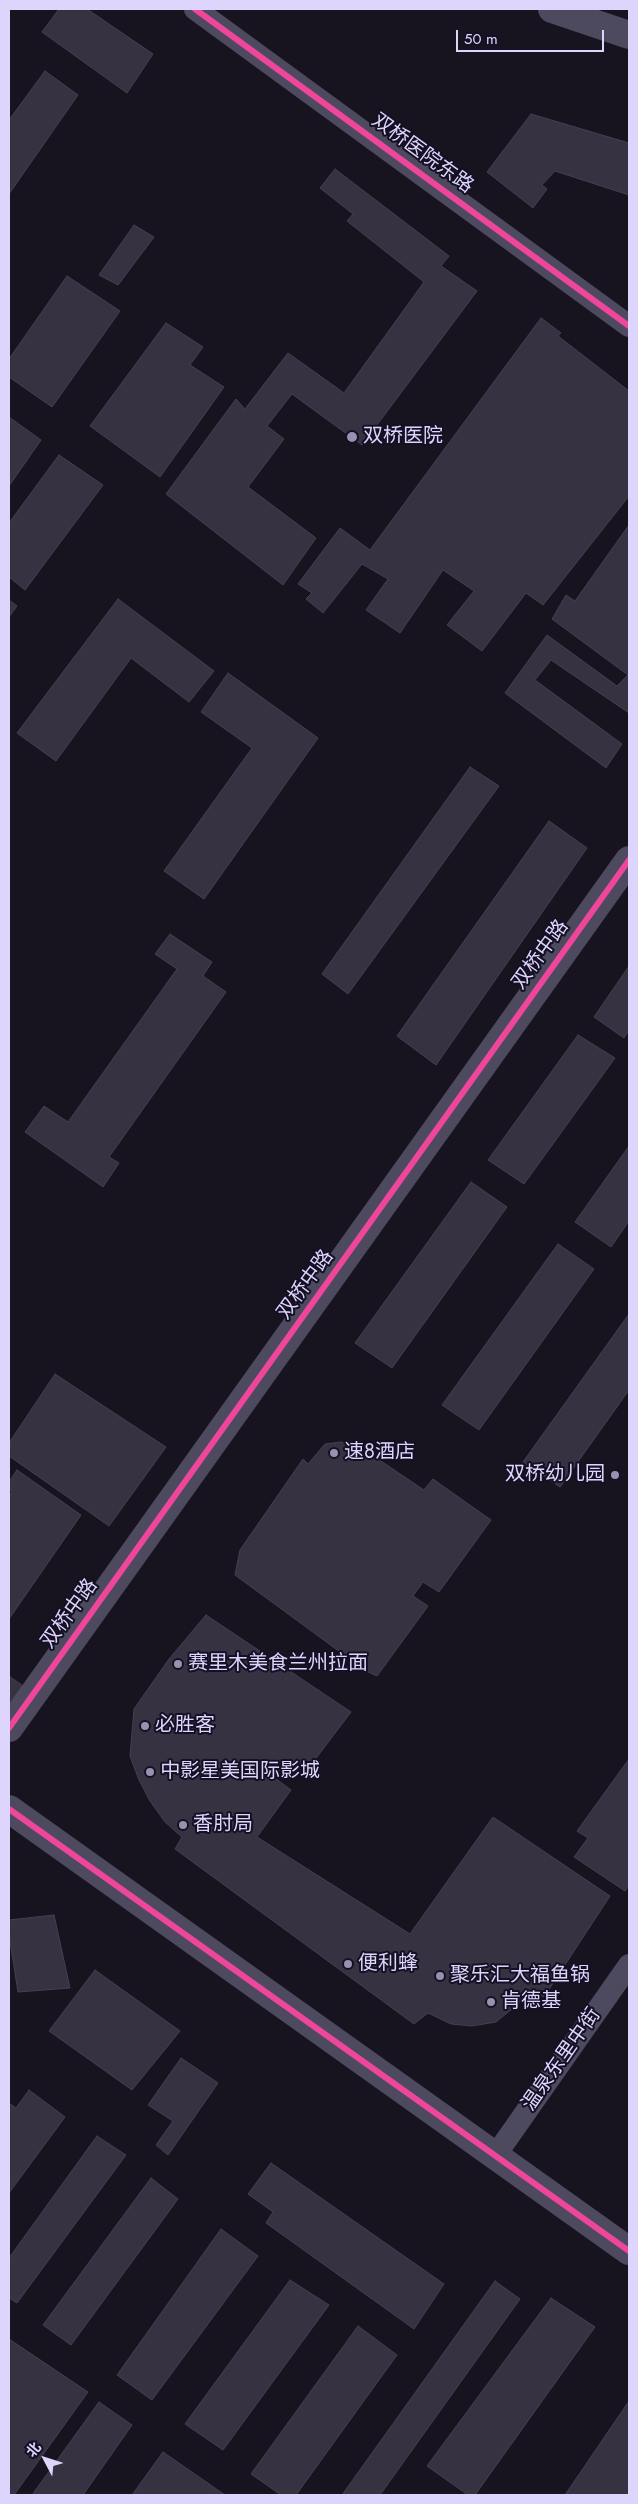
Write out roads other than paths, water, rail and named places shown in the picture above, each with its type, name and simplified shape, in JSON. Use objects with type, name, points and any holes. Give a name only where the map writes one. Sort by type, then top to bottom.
[{"type":"street","name":"双桥医院东路","points":[[195,9],[629,326]]},
{"type":"street","points":[[552,9],[629,35]]},
{"type":"street","name":"双桥中路","points":[[9,1728],[629,860]]},
{"type":"street","points":[[9,1809],[629,2251]]},
{"type":"street","name":"温泉东里中街","points":[[496,2156],[629,1965]]},
{"type":"place","name":"双桥医院","points":[[352,437]]},
{"type":"place","name":"速8酒店","points":[[334,1453]]},
{"type":"place","name":"双桥幼儿园","points":[[615,1475]]},
{"type":"place","name":"赛里木美食兰州拉面","points":[[178,1664]]},
{"type":"place","name":"必胜客","points":[[145,1726]]},
{"type":"place","name":"中影星美国际影城","points":[[150,1772]]},
{"type":"place","name":"香肘局","points":[[183,1825]]},
{"type":"place","name":"便利蜂","points":[[348,1964]]},
{"type":"place","name":"聚乐汇大福鱼锅","points":[[440,1976]]},
{"type":"place","name":"肯德基","points":[[491,2002]]}]
